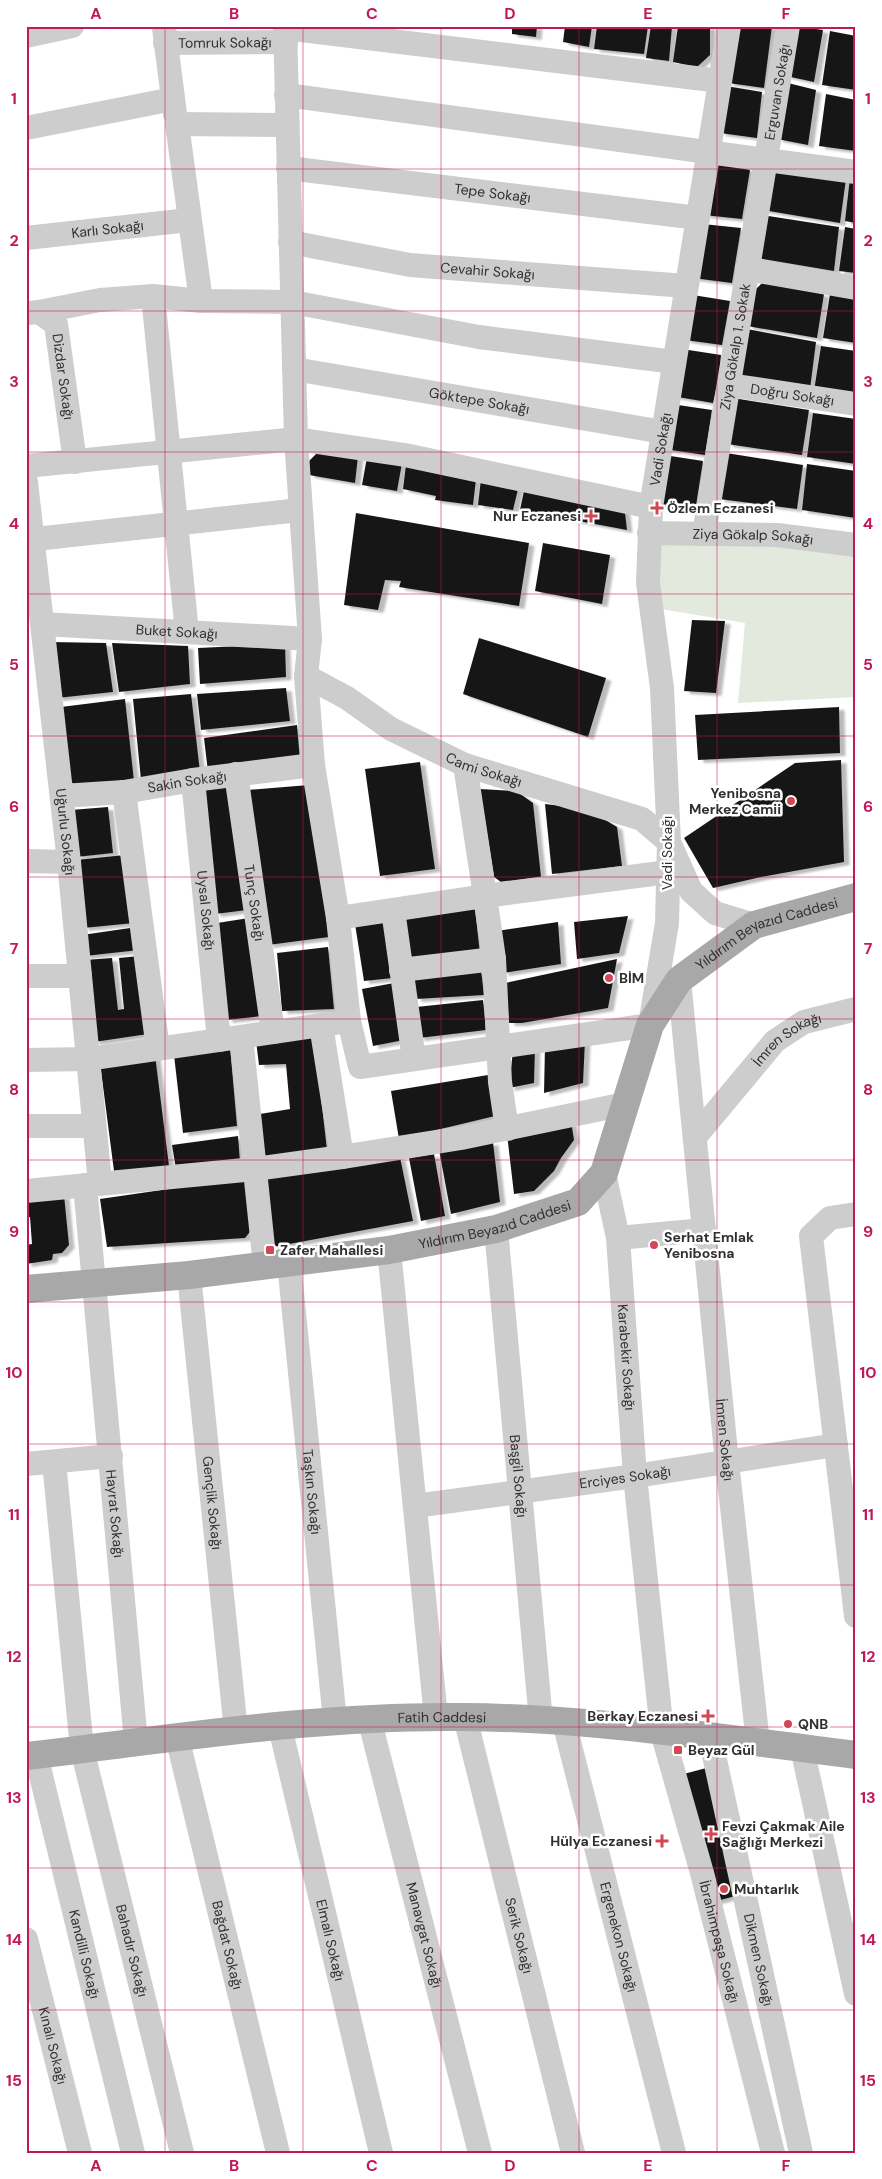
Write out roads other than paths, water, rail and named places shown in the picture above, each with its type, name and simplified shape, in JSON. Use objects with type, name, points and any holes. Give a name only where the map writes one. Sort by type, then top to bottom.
[{"type":"main road","name":"Yıldırım Beyazıd Caddesi","points":[[26,1289],[189,1275],[389,1250],[496,1229],[578,1202],[604,1173],[650,1025],[679,980],[754,925],[856,897]]},
{"type":"main road","name":"Fatih Caddesi","points":[[31,1755],[177,1737],[335,1721],[369,1718],[436,1717],[552,1722],[710,1737],[856,1755]]},
{"type":"street","points":[[26,36],[72,26]]},
{"type":"street","name":"Vadi Sokağı","points":[[650,1025],[666,923],[669,842],[662,688],[648,583],[651,508],[729,26]]},
{"type":"street","name":"Erguvan Sokağı","points":[[766,160],[788,26]]},
{"type":"street","points":[[285,32],[286,125],[296,439],[310,639],[306,676],[314,765],[338,918],[349,1021],[360,1067]]},
{"type":"street","name":"Tomruk Sokağı","points":[[165,34],[285,32],[720,81]]},
{"type":"street","points":[[165,34],[201,301]]},
{"type":"street","points":[[286,95],[856,172]]},
{"type":"street","points":[[26,128],[173,99]]},
{"type":"street","points":[[177,124],[286,125]]},
{"type":"street","name":"Ziya Gökalp 1. Sokak","points":[[704,534],[766,160]]},
{"type":"street","name":"Tepe Sokağı","points":[[288,168],[698,218]]},
{"type":"street","name":"Karlı Sokağı","points":[[26,238],[189,220]]},
{"type":"street","name":"Cevahir Sokağı","points":[[290,242],[410,265],[686,286]]},
{"type":"street","points":[[747,269],[856,288]]},
{"type":"street","points":[[153,296],[187,632]]},
{"type":"street","points":[[32,313],[100,300],[153,296],[201,301],[292,302],[479,337],[674,362]]},
{"type":"street","name":"Dizdar Sokağı","points":[[32,313],[56,324],[75,462]]},
{"type":"street","name":"Göktepe Sokağı","points":[[294,369],[663,432]]},
{"type":"street","name":"Doğru Sokağı","points":[[728,385],[856,404]]},
{"type":"street","points":[[26,466],[296,439],[405,455],[651,508]]},
{"type":"street","name":"Uğurlu Sokağı","points":[[26,482],[37,615],[62,796],[94,1126],[93,1184],[96,1284]]},
{"type":"street","points":[[30,540],[300,510]]},
{"type":"street","name":"Ziya Gökalp Sokağı","points":[[650,533],[777,535],[856,545]]},
{"type":"street","name":"Buket Sokağı","points":[[37,615],[187,632],[310,639]]},
{"type":"street","name":"Cami Sokağı","points":[[306,676],[347,698],[391,729],[464,765],[642,819],[669,842]]},
{"type":"street","name":"Sakin Sokağı","points":[[62,796],[124,792],[193,780],[314,765]]},
{"type":"street","points":[[464,765],[494,958],[500,1082],[507,1129]]},
{"type":"street","name":"Tunç Sokağı","points":[[236,774],[273,1032]]},
{"type":"street","name":"Uysal Sokağı","points":[[193,780],[230,1039],[255,1169],[277,1265]]},
{"type":"street","points":[[124,792],[158,1049]]},
{"type":"street","points":[[669,842],[692,891],[715,913],[754,925]]},
{"type":"street","points":[[26,861],[69,862]]},
{"type":"street","points":[[338,918],[668,872]]},
{"type":"street","points":[[393,910],[414,1058]]},
{"type":"street","points":[[401,970],[494,958]]},
{"type":"street","points":[[26,976],[80,976]]},
{"type":"street","name":"İmren Sokağı","points":[[679,980],[727,1462],[758,1743]]},
{"type":"street","name":"İmren Sokağı","points":[[695,1137],[775,1042],[804,1022],[856,1009]]},
{"type":"street","points":[[26,1060],[88,1060],[349,1021]]},
{"type":"street","points":[[321,1025],[342,1157]]},
{"type":"street","points":[[329,1073],[414,1058],[650,1025]]},
{"type":"street","points":[[26,1191],[255,1169],[342,1157],[507,1129],[625,1104]]},
{"type":"street","points":[[26,1126],[94,1126]]},
{"type":"street","name":"Karabekir Sokağı","points":[[604,1173],[618,1238],[635,1476],[662,1732]]},
{"type":"street","points":[[856,1214],[830,1218],[811,1236],[856,1616]]},
{"type":"street","name":"Başgil Sokağı","points":[[496,1229],[520,1492],[552,1722]]},
{"type":"street","points":[[618,1238],[704,1230]]},
{"type":"street","points":[[389,1250],[436,1717]]},
{"type":"street","name":"Taşkın Sokağı","points":[[277,1265],[335,1721]]},
{"type":"street","name":"Gençlik Sokağı","points":[[189,1275],[236,1731]]},
{"type":"street","name":"Hayrat Sokağı","points":[[96,1284],[136,1742]]},
{"type":"street","name":"Erciyes Sokağı","points":[[415,1506],[635,1476],[836,1444]]},
{"type":"street","points":[[26,1464],[111,1456]]},
{"type":"street","name":"Bahadır Sokağı","points":[[54,1462],[82,1749],[182,2153]]},
{"type":"street","name":"Serik Sokağı","points":[[465,1717],[573,2153]]},
{"type":"street","name":"Manavgat Sokağı","points":[[369,1718],[480,2153]]},
{"type":"street","name":"Ergenekon Sokağı","points":[[552,1722],[674,2153]]},
{"type":"street","name":"Elmalı Sokağı","points":[[280,1727],[381,2153]]},
{"type":"street","name":"İbrahimpaşa Sokağı","points":[[662,1732],[702,1873],[773,2153]]},
{"type":"street","name":"Bağdat Sokağı","points":[[177,1737],[278,2153]]},
{"type":"street","name":"Dikmen Sokağı","points":[[710,1737],[801,2153]]},
{"type":"street","points":[[802,1748],[856,1994]]},
{"type":"street","name":"Kandilli Sokağı","points":[[31,1755],[133,2153]]},
{"type":"street","name":"Kınalı Sokağı","points":[[26,1939],[80,2153]]},
{"type":"place","name":"Özlem Eczanesi","points":[[657,508]]},
{"type":"place","name":"Nur Eczanesi","points":[[591,516]]},
{"type":"place","name":"Yenibosna Merkez Camii","points":[[791,801]]},
{"type":"place","name":"BİM","points":[[609,978]]},
{"type":"place","name":"Serhat Emlak Yenibosna","points":[[654,1245]]},
{"type":"place","name":"Zafer Mahallesi","points":[[270,1250]]},
{"type":"place","name":"Berkay Eczanesi","points":[[708,1716]]},
{"type":"place","name":"QNB","points":[[788,1724]]},
{"type":"place","name":"Beyaz Gül","points":[[678,1750]]},
{"type":"place","name":"Fevzi Çakmak Aile Sağlığı Merkezi","points":[[711,1834]]},
{"type":"place","name":"Hülya Eczanesi","points":[[662,1841]]},
{"type":"place","name":"Muhtarlık","points":[[724,1889]]}]
